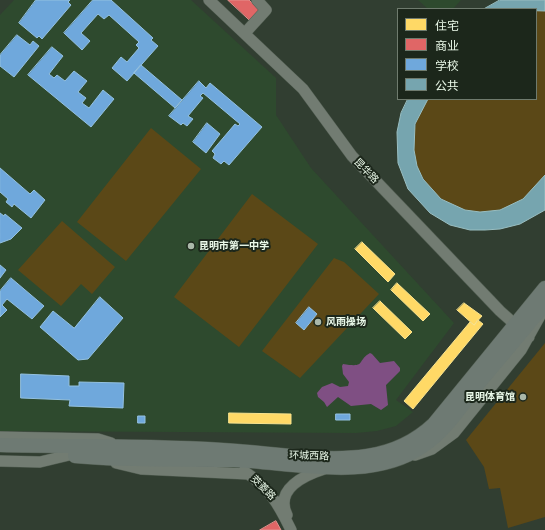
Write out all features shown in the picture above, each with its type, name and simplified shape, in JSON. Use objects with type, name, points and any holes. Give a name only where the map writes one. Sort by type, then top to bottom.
[{"type":"main road","name":"环城西路","points":[[0,453],[69,455],[96,458],[221,460],[333,467],[368,466],[402,457],[423,446],[441,431],[522,331],[545,288]]},
{"type":"main road","name":"环城西路","points":[[0,445],[236,451],[288,456],[351,457],[372,455],[398,448],[417,438],[434,424],[545,305]]},
{"type":"street","name":"昆华路","points":[[209,0],[303,89],[352,156],[500,311],[522,331]]},
{"type":"street","points":[[245,33],[266,10],[256,0]]},
{"type":"street","points":[[0,437],[98,439],[127,448]]},
{"type":"street","points":[[0,461],[40,462],[69,455]]},
{"type":"street","points":[[96,458],[141,469],[248,474]]},
{"type":"street","name":"茭菱路","points":[[221,460],[248,474],[272,496],[291,530]]},
{"type":"street","name":"茭菱路","points":[[295,530],[284,505],[288,491],[295,482],[304,476],[333,467]]},
{"type":"shaded area","name":"昆明市第一中学","points":[[14,0],[191,0],[276,78],[276,115],[311,168],[454,323],[396,400],[413,412],[396,426],[377,431],[356,433],[0,431],[0,15]]},
{"type":"shaded area","points":[[418,0],[461,0],[454,8],[427,8]]},
{"type":"shaded area","points":[[537,10],[545,11],[545,175],[528,194],[517,203],[492,211],[468,211],[447,202],[430,188],[419,169],[414,146],[416,123],[428,100],[537,100]]},
{"type":"shaded area","points":[[151,128],[201,169],[126,261],[77,222]]},
{"type":"shaded area","points":[[252,194],[318,244],[239,347],[174,297]]},
{"type":"shaded area","points":[[62,221],[115,267],[92,294],[81,284],[61,306],[18,270]]},
{"type":"shaded area","name":"风雨操场","points":[[334,258],[344,262],[379,294],[300,378],[262,351]]},
{"type":"shaded area","name":"昆明体育馆","points":[[545,343],[545,517],[508,528],[500,488],[489,489],[484,467],[466,440]]},
{"type":"shaded area","points":[[370,353],[380,363],[394,361],[400,368],[400,371],[386,385],[388,405],[381,410],[371,404],[351,406],[338,397],[327,407],[318,397],[317,393],[322,387],[332,383],[340,387],[348,386],[349,382],[343,374],[343,364],[358,364]]},
{"type":"building: 住宅","points":[[362,242],[395,274],[388,282],[355,249]]},
{"type":"building: 住宅","points":[[397,283],[430,314],[423,321],[391,290]]},
{"type":"building: 住宅","points":[[380,301],[412,332],[405,339],[373,308]]},
{"type":"building: 住宅","points":[[464,303],[482,316],[474,325],[457,310]]},
{"type":"building: 住宅","points":[[478,320],[483,324],[413,409],[404,401],[470,322],[474,325]]},
{"type":"building: 住宅","points":[[229,413],[291,414],[291,424],[229,423]]},
{"type":"building: 商业","points":[[228,0],[249,0],[263,13],[253,23]]},
{"type":"building: 商业","points":[[276,521],[281,530],[260,530]]},
{"type":"building: 学校","points":[[36,0],[70,0],[68,2],[71,5],[42,39],[39,36],[37,38],[19,23]]},
{"type":"building: 学校","points":[[93,0],[111,0],[153,38],[151,40],[158,46],[127,81],[112,68],[121,57],[127,62],[139,48],[136,45],[139,42],[109,15],[104,19],[98,14],[81,33],[90,41],[82,50],[64,33]]},
{"type":"building: 学校","points":[[17,35],[30,45],[33,41],[39,46],[14,77],[0,66],[0,55]]},
{"type":"building: 学校","points":[[52,47],[63,56],[49,74],[54,78],[57,75],[65,81],[74,71],[87,81],[78,92],[86,98],[82,103],[89,108],[103,90],[114,99],[91,127],[28,75]]},
{"type":"building: 学校","points":[[141,65],[182,100],[175,108],[134,73]]},
{"type":"building: 学校","points":[[199,81],[206,88],[210,83],[262,127],[229,165],[224,161],[221,164],[213,158],[215,154],[212,151],[235,124],[238,126],[240,124],[203,93],[200,96],[203,98],[188,116],[193,119],[187,126],[183,123],[181,125],[169,116]]},
{"type":"building: 学校","points":[[207,123],[220,134],[206,153],[193,142]]},
{"type":"building: 学校","points":[[0,168],[30,194],[34,190],[45,200],[31,218],[14,204],[12,207],[6,202],[8,199],[0,192]]},
{"type":"building: 学校","points":[[0,213],[4,216],[5,214],[22,228],[11,239],[0,243]]},
{"type":"building: 学校","points":[[0,265],[6,270],[0,278]]},
{"type":"building: 学校","points":[[11,278],[44,306],[32,319],[7,299],[2,305],[7,310],[0,317],[0,291]]},
{"type":"building: 学校","points":[[100,297],[123,318],[88,359],[78,360],[40,327],[53,311],[74,328]]},
{"type":"building: 学校","points":[[309,307],[317,314],[304,330],[296,323]]},
{"type":"building: 学校","points":[[21,374],[69,376],[69,386],[79,386],[79,382],[124,383],[123,408],[69,406],[70,400],[21,398]]},
{"type":"building: 学校","points":[[336,414],[350,414],[350,420],[336,420]]},
{"type":"building: 学校","points":[[138,416],[145,416],[145,423],[138,423]]},
{"type":"building: 公共","points":[[500,0],[545,0],[545,11],[537,11],[537,8],[486,8]]},
{"type":"building: 公共","points":[[408,100],[427,100],[415,124],[414,150],[417,166],[423,179],[441,199],[465,210],[480,212],[500,210],[523,199],[545,175],[545,210],[520,224],[500,229],[485,230],[470,230],[450,225],[430,213],[408,189],[398,163],[397,132],[401,113]]},
{"type":"place","name":"昆明市第一中学","points":[[191,246]]},
{"type":"place","name":"风雨操场","points":[[318,322]]},
{"type":"place","name":"昆明体育馆","points":[[523,397]]}]
